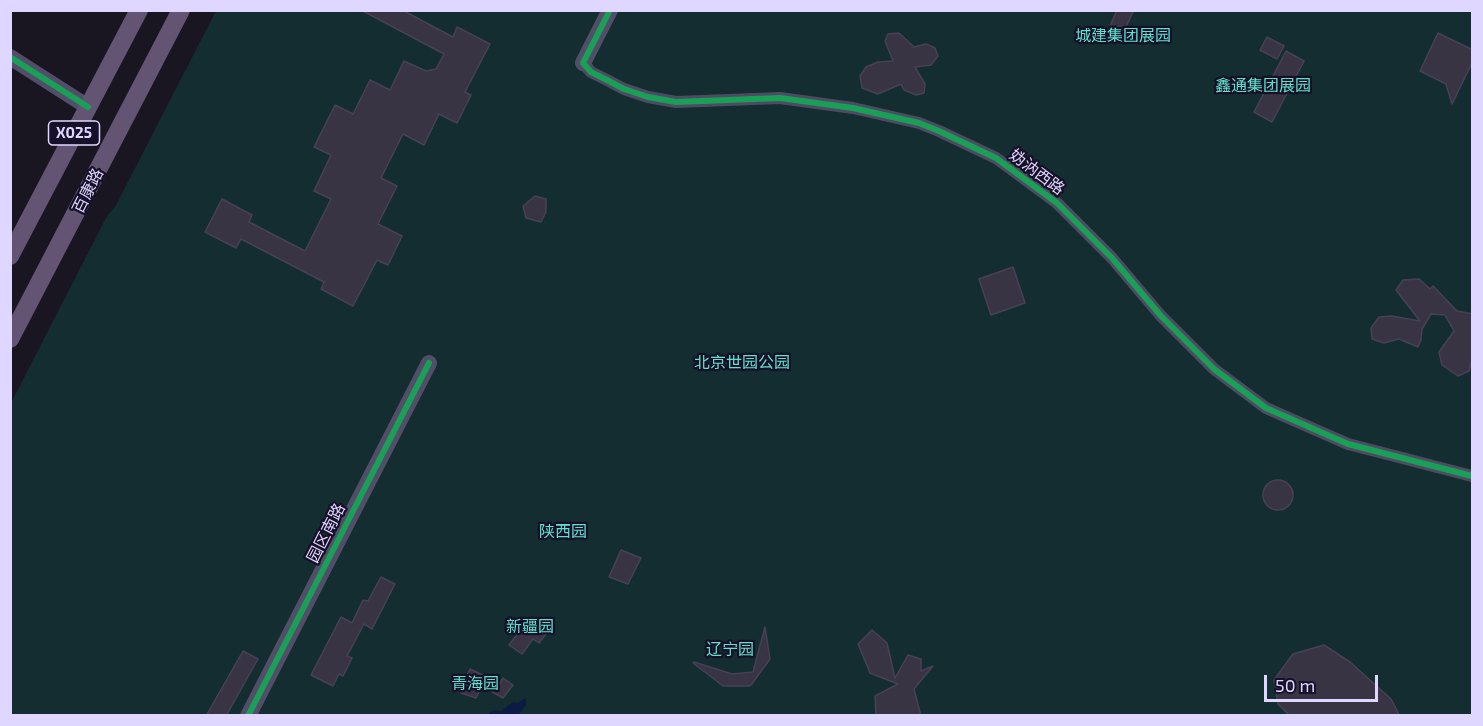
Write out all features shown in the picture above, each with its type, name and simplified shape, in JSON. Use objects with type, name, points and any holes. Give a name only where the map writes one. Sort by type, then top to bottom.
[{"type":"main road","name":"X025","points":[[10,256],[139,10]]},
{"type":"main road","name":"百康路","points":[[10,339],[181,10]]},
{"type":"street","points":[[583,63],[610,10]]},
{"type":"street","points":[[10,57],[88,107]]},
{"type":"street","name":"妫汭西路","points":[[583,63],[591,72],[616,85],[648,97],[676,102],[780,98],[853,108],[919,123],[939,131],[996,158],[1057,203],[1112,258],[1161,316],[1214,369],[1266,408],[1348,444],[1473,476]]},
{"type":"street","name":"园区南路","points":[[248,716],[429,363]]},
{"type":"green space","name":"北京世园公园","points":[[216,11],[1472,11],[1472,715],[11,715],[10,405]]},
{"type":"water","points":[[526,698],[526,705],[518,715],[488,715],[494,710],[501,711],[513,702],[517,703]]},
{"type":"building","points":[[361,10],[402,10],[453,37],[457,27],[490,44],[465,92],[471,95],[457,123],[439,114],[424,145],[403,134],[381,178],[397,186],[378,224],[402,236],[388,265],[377,260],[353,306],[321,289],[324,282],[241,239],[236,248],[205,232],[222,199],[252,215],[249,222],[305,251],[331,199],[314,191],[331,155],[314,147],[335,105],[353,114],[370,80],[390,90],[404,61],[426,71],[436,69],[444,54]]},
{"type":"building","points":[[1117,10],[1134,10],[1123,33],[1110,26]]},
{"type":"building","points":[[899,33],[914,47],[926,44],[935,48],[938,56],[931,65],[915,67],[925,84],[924,93],[916,95],[904,90],[901,84],[878,94],[862,88],[860,76],[866,67],[878,62],[893,61],[885,41],[888,34]]},
{"type":"building","points":[[1438,33],[1473,50],[1473,61],[1452,104],[1446,84],[1420,71]]},
{"type":"building","points":[[1267,37],[1284,46],[1277,59],[1260,50]]},
{"type":"building","points":[[1286,51],[1304,61],[1272,122],[1254,112]]},
{"type":"building","points":[[535,196],[546,199],[546,212],[541,222],[526,218],[523,206]]},
{"type":"building","points":[[1013,267],[1025,303],[991,315],[979,279]]},
{"type":"building","points":[[1419,279],[1430,289],[1433,286],[1457,311],[1473,314],[1473,356],[1469,371],[1458,376],[1442,365],[1439,352],[1454,331],[1445,315],[1431,314],[1422,329],[1418,347],[1399,339],[1384,343],[1372,339],[1371,328],[1379,317],[1391,316],[1420,321],[1396,290],[1403,280]]},
{"type":"building","points":[[1278,480],[1284,481],[1292,489],[1292,501],[1284,509],[1278,510],[1272,509],[1264,501],[1263,495],[1264,489],[1272,481]]},
{"type":"building","points":[[621,550],[641,558],[628,584],[609,577]]},
{"type":"building","points":[[381,577],[395,584],[372,629],[364,624],[347,656],[352,658],[343,676],[339,674],[333,686],[311,675],[341,617],[352,623],[363,600],[368,601]]},
{"type":"building","points":[[539,622],[549,630],[539,643],[533,639],[522,654],[509,645],[523,627],[531,633]]},
{"type":"building","points":[[765,627],[770,659],[749,686],[723,686],[693,663],[732,674],[753,672]]},
{"type":"building","points":[[872,630],[887,643],[895,678],[908,655],[921,659],[921,671],[933,666],[914,689],[921,716],[876,716],[875,696],[898,684],[870,673],[858,644]]},
{"type":"building","points":[[1324,645],[1350,662],[1391,699],[1400,716],[1290,716],[1278,704],[1274,680],[1293,654]]},
{"type":"building","points":[[243,651],[258,659],[226,716],[206,716]]},
{"type":"building","points":[[470,669],[500,683],[503,678],[513,685],[503,698],[482,686],[476,698],[461,693]]},
{"type":"cycle path","points":[[610,10],[583,63],[591,72],[624,89],[648,97],[676,102],[780,98],[853,108],[919,123],[939,131],[996,158],[1057,203],[1112,258],[1161,316],[1214,369],[1266,408],[1348,444],[1472,476]]},
{"type":"cycle path","points":[[10,57],[88,107]]},
{"type":"cycle path","points":[[248,716],[429,363]]},
{"type":"park label","name":"城建集团展园","points":[[1123,36]]},
{"type":"park label","name":"鑫通集团展园","points":[[1263,86]]},
{"type":"park label","name":"陕西园","points":[[563,532]]},
{"type":"park label","name":"新疆园","points":[[530,627]]},
{"type":"park label","name":"辽宁园","points":[[730,650]]},
{"type":"park label","name":"青海园","points":[[475,684]]}]
